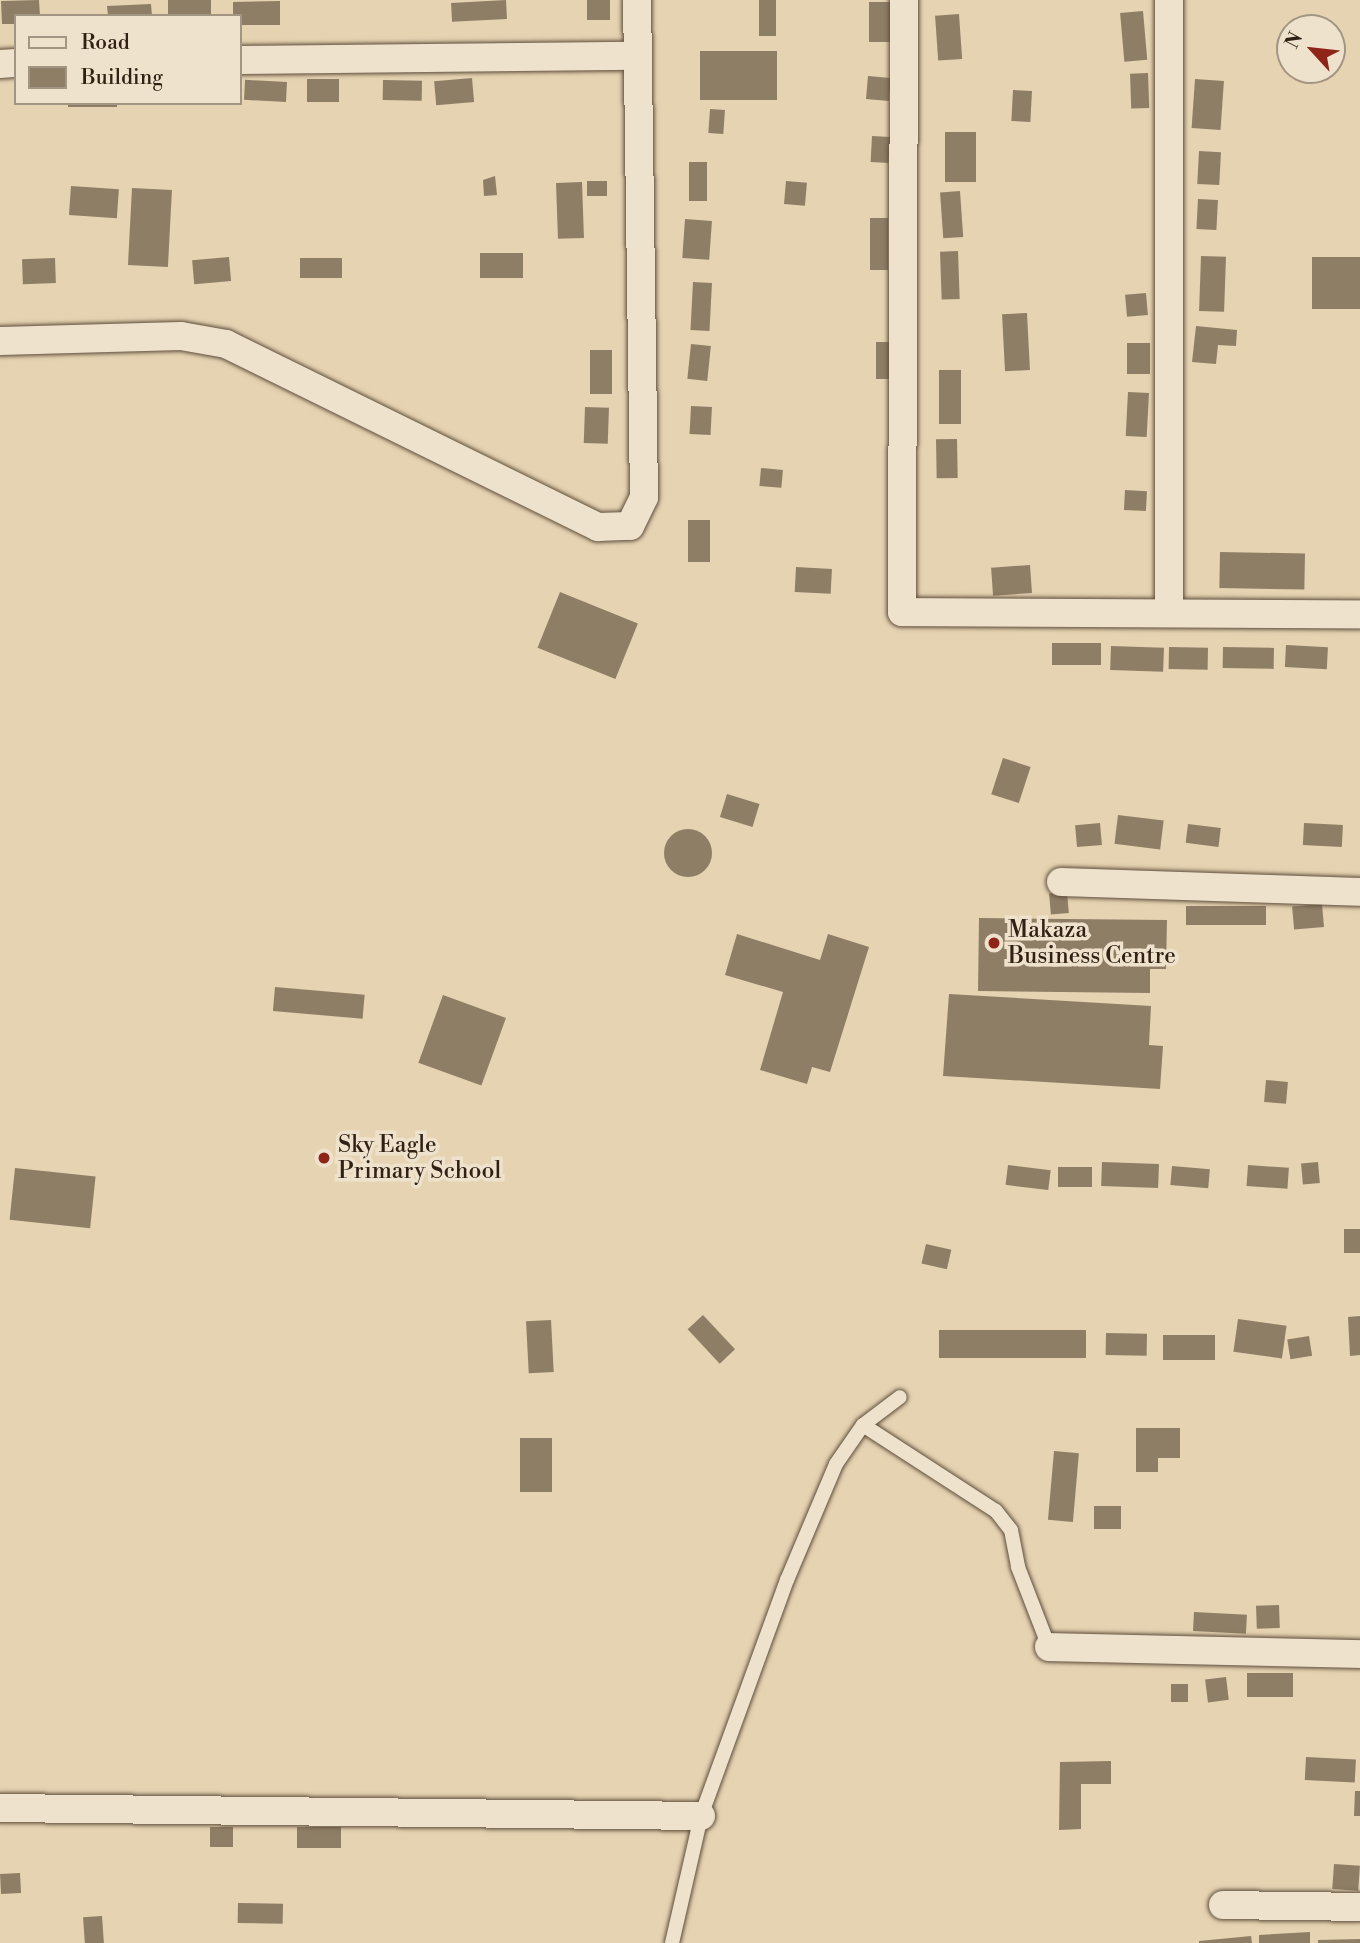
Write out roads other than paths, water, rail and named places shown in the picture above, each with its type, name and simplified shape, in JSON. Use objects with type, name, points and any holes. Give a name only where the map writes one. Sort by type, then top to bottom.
[{"type":"street","points":[[0,341],[181,336],[226,344],[598,527],[630,526],[645,497],[637,0]]},
{"type":"street","points":[[904,0],[902,612],[1360,614]]},
{"type":"street","points":[[1169,0],[1169,613]]},
{"type":"street","points":[[242,60],[636,56]]},
{"type":"street","points":[[1062,881],[1360,892]]},
{"type":"street","points":[[1049,1647],[1360,1654]]},
{"type":"street","points":[[0,1808],[701,1816]]},
{"type":"street","points":[[1223,1905],[1360,1907]]},
{"type":"lane","points":[[672,1943],[701,1816],[787,1580],[836,1464],[863,1425],[900,1397]]},
{"type":"lane","points":[[863,1425],[996,1511],[1011,1530],[1018,1567],[1049,1647]]},
{"type":"place","name":"Makaza Business Centre","points":[[994,943]]},
{"type":"place","name":"Sky Eagle Primary School","points":[[324,1158]]}]
